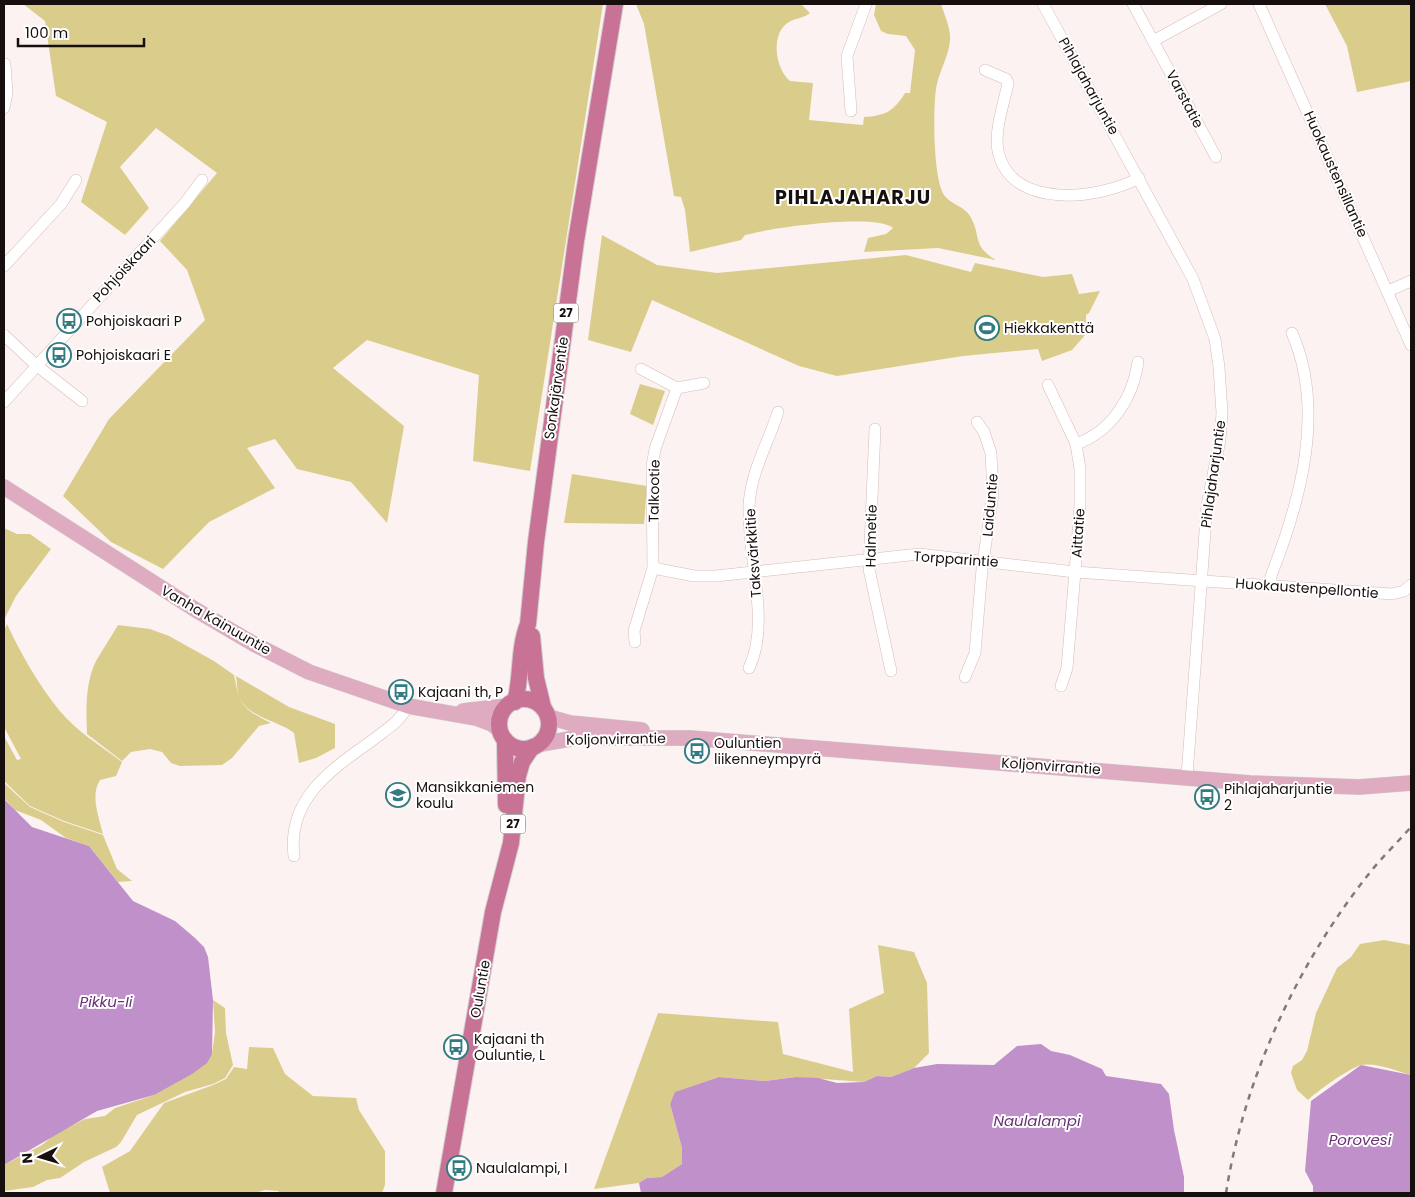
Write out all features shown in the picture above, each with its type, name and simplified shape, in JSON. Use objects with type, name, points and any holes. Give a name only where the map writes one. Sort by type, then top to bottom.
[{"type":"highway","name":"Sonkajärventie","points":[[510,704],[521,673],[523,635],[528,624],[536,542],[576,241],[615,4]]},
{"type":"highway","name":"Sonkajärventie","points":[[528,624],[532,633],[536,678],[546,712]]},
{"type":"highway","points":[[529,701],[546,712],[550,727],[548,736],[537,746],[517,747],[502,735],[499,721],[510,704],[529,701]]},
{"type":"highway","name":"Ouluntie","points":[[444,1193],[495,903],[506,808],[502,735]]},
{"type":"highway","name":"Ouluntie","points":[[495,903],[502,883],[511,843],[520,769],[522,762],[537,746]]},
{"type":"main road","name":"Vanha Kainuuntie","points":[[4,487],[56,522],[254,644],[310,672],[408,706],[447,712],[492,724],[502,735]]},
{"type":"main road","name":"Vanha Kainuuntie","points":[[447,712],[510,704]]},
{"type":"main road","name":"Koljonvirrantie","points":[[546,712],[560,722],[624,727],[690,738]]},
{"type":"main road","name":"Koljonvirrantie","points":[[537,746],[583,738],[690,738],[1312,786],[1411,783]]},
{"type":"street","points":[[851,111],[847,56],[866,4]]},
{"type":"street","name":"Pihlajaharjuntie","points":[[1043,4],[1193,279],[1215,339],[1222,413],[1220,440],[1208,495],[1200,581],[1187,776]]},
{"type":"street","name":"Varstatie","points":[[1133,4],[1216,156]]},
{"type":"street","points":[[1153,41],[1221,4]]},
{"type":"street","name":"Huokaustensillantie","points":[[1259,4],[1411,345]]},
{"type":"street","points":[[4,108],[7,94],[5,64]]},
{"type":"street","points":[[985,70],[1006,79],[1008,83],[1000,122],[998,148],[1004,166],[1023,185],[1045,194],[1076,194],[1123,186],[1139,178]]},
{"type":"street","points":[[4,266],[61,204],[76,180]]},
{"type":"street","name":"Pohjoiskaari","points":[[4,402],[36,364],[185,203],[202,180]]},
{"type":"street","points":[[1388,291],[1411,281]]},
{"type":"street","points":[[1270,585],[1271,576],[1296,508],[1306,438],[1308,415],[1301,354],[1292,333]]},
{"type":"street","points":[[4,335],[82,401]]},
{"type":"street","points":[[1076,444],[1104,428],[1119,410],[1131,388],[1138,362]]},
{"type":"street","points":[[641,369],[677,388],[704,383]]},
{"type":"street","name":"Aittatie","points":[[1048,386],[1076,444],[1081,485],[1066,668],[1061,686]]},
{"type":"street","name":"Talkootie","points":[[636,642],[634,631],[653,568],[652,466],[655,449],[677,388]]},
{"type":"street","name":"Taksvärkkitie","points":[[749,668],[755,656],[757,634],[749,519],[751,490],[759,460],[778,412]]},
{"type":"street","name":"Laiduntie","points":[[964,677],[975,653],[994,477],[988,442],[978,422]]},
{"type":"street","name":"Halmetie","points":[[874,429],[876,442],[870,510],[869,560],[891,672]]},
{"type":"street","name":"Torpparintie","points":[[653,568],[694,576],[753,574],[919,554],[1075,572],[1200,581]]},
{"type":"street","name":"Huokaustenpellontie","points":[[1200,581],[1392,594],[1404,591],[1411,585]]},
{"type":"street","points":[[294,856],[293,828],[300,808],[319,784],[341,762],[396,723],[408,706]]},
{"type":"shaded area","points":[[23,4],[603,4],[530,471],[473,461],[479,375],[367,340],[333,368],[404,426],[387,523],[351,482],[297,469],[275,439],[247,448],[275,488],[209,522],[163,569],[111,542],[63,496],[109,419],[205,320],[187,270],[160,241],[217,173],[156,128],[120,167],[149,208],[125,235],[81,202],[107,122],[56,96],[45,21]]},
{"type":"shaded area","points":[[636,4],[801,4],[810,13],[789,22],[779,34],[777,51],[781,68],[790,81],[813,83],[809,120],[863,125],[864,117],[883,114],[893,108],[905,93],[910,93],[915,50],[906,36],[888,34],[881,31],[874,15],[876,4],[941,4],[948,24],[950,43],[937,83],[935,99],[934,127],[940,186],[944,195],[950,201],[961,207],[970,216],[980,245],[988,255],[996,260],[938,248],[864,252],[868,238],[886,234],[893,228],[882,224],[866,222],[822,223],[758,232],[745,235],[741,240],[690,252],[685,210],[681,197],[674,196],[644,24]]},
{"type":"shaded area","points":[[1325,4],[1411,4],[1411,81],[1357,92],[1347,46]]},
{"type":"shaded area","points":[[602,235],[657,265],[717,273],[906,255],[971,272],[975,263],[1043,277],[1072,274],[1079,294],[1100,291],[1089,313],[1086,315],[1086,334],[1072,350],[1042,361],[1038,349],[963,356],[837,376],[799,366],[652,300],[631,352],[588,340]]},
{"type":"shaded area","points":[[640,384],[665,391],[653,425],[630,414]]},
{"type":"shaded area","points":[[572,474],[647,486],[644,524],[564,523]]},
{"type":"shaded area","points":[[4,528],[17,534],[30,534],[51,549],[16,596],[4,620]]},
{"type":"shaded area","points":[[7,624],[30,669],[59,710],[81,731],[122,762],[116,776],[100,780],[97,786],[96,807],[103,834],[64,821],[30,806],[4,781],[4,736],[17,760],[21,759],[4,727],[4,631]]},
{"type":"shaded area","points":[[118,625],[150,629],[169,636],[214,661],[234,675],[238,694],[244,705],[254,714],[271,723],[259,726],[232,758],[222,765],[180,766],[171,763],[162,752],[150,749],[131,752],[122,761],[87,734],[87,697],[92,670]]},
{"type":"shaded area","points":[[236,676],[289,707],[335,724],[335,748],[316,758],[299,763],[294,733],[248,709],[239,696]]},
{"type":"shaded area","points":[[4,783],[30,807],[64,822],[103,835],[117,869],[132,881],[118,882],[89,846],[66,838],[41,820],[15,810],[4,798]]},
{"type":"shaded area","points":[[1384,940],[1411,945],[1411,1075],[1380,1066],[1361,1065],[1349,1070],[1308,1100],[1297,1090],[1291,1073],[1293,1066],[1302,1060],[1307,1051],[1316,1013],[1337,968],[1351,957],[1360,944]]},
{"type":"shaded area","points":[[878,945],[914,952],[927,983],[929,1053],[914,1068],[891,1077],[877,1076],[864,1082],[796,1077],[765,1081],[719,1077],[676,1092],[670,1104],[682,1148],[682,1164],[662,1177],[647,1178],[639,1183],[594,1189],[658,1013],[778,1022],[783,1054],[853,1072],[849,1009],[884,993]]},
{"type":"shaded area","points":[[213,1000],[225,1008],[226,1033],[233,1065],[225,1078],[213,1084],[185,1092],[137,1115],[116,1147],[84,1162],[60,1178],[47,1180],[33,1187],[4,1191],[4,1165],[42,1145],[55,1134],[85,1119],[105,1116],[115,1108],[154,1095],[212,1054],[215,1032]]},
{"type":"shaded area","points":[[249,1047],[273,1048],[285,1074],[313,1096],[356,1098],[359,1110],[385,1151],[385,1185],[382,1193],[280,1193],[278,1191],[265,1190],[255,1193],[110,1193],[102,1167],[130,1151],[164,1103],[226,1079],[234,1067],[247,1069]]},
{"type":"water","name":"Pikku-Ii","points":[[4,799],[32,827],[89,846],[133,901],[175,921],[195,938],[204,947],[208,957],[213,1000],[212,1054],[207,1063],[192,1074],[154,1095],[97,1111],[4,1165]]},
{"type":"water","name":"Naulalampi","points":[[1041,1044],[1051,1051],[1070,1055],[1102,1069],[1106,1076],[1161,1084],[1169,1094],[1184,1177],[1184,1193],[641,1193],[639,1183],[647,1178],[662,1177],[682,1164],[682,1148],[670,1104],[675,1092],[719,1077],[765,1081],[796,1077],[818,1078],[837,1083],[864,1082],[877,1076],[891,1077],[914,1068],[937,1064],[994,1065],[1017,1046]]},
{"type":"water","name":"Porovesi","points":[[1361,1065],[1411,1075],[1411,1193],[1313,1193],[1313,1186],[1305,1171],[1311,1101]]},
{"type":"railway","points":[[1226,1193],[1234,1150],[1260,1066],[1296,986],[1342,910],[1373,869],[1411,827]]},
{"type":"place","name":"Pohjoiskaari P","points":[[69,321]]},
{"type":"place","name":"Hiekkakenttä","points":[[987,328]]},
{"type":"place","name":"Pohjoiskaari E","points":[[59,355]]},
{"type":"place","name":"Kajaani th, P","points":[[401,692]]},
{"type":"place","name":"Ouluntien liikenneympyrä","points":[[697,751]]},
{"type":"place","name":"Mansikkaniemen koulu","points":[[398,795]]},
{"type":"place","name":"Pihlajaharjuntie 2","points":[[1207,797]]},
{"type":"place","name":"Kajaani th Ouluntie, L","points":[[456,1047]]},
{"type":"place","name":"Naulalampi, I","points":[[459,1168]]},
{"type":"district","name":"PIHLAJAHARJU","points":[[853,197]]}]
